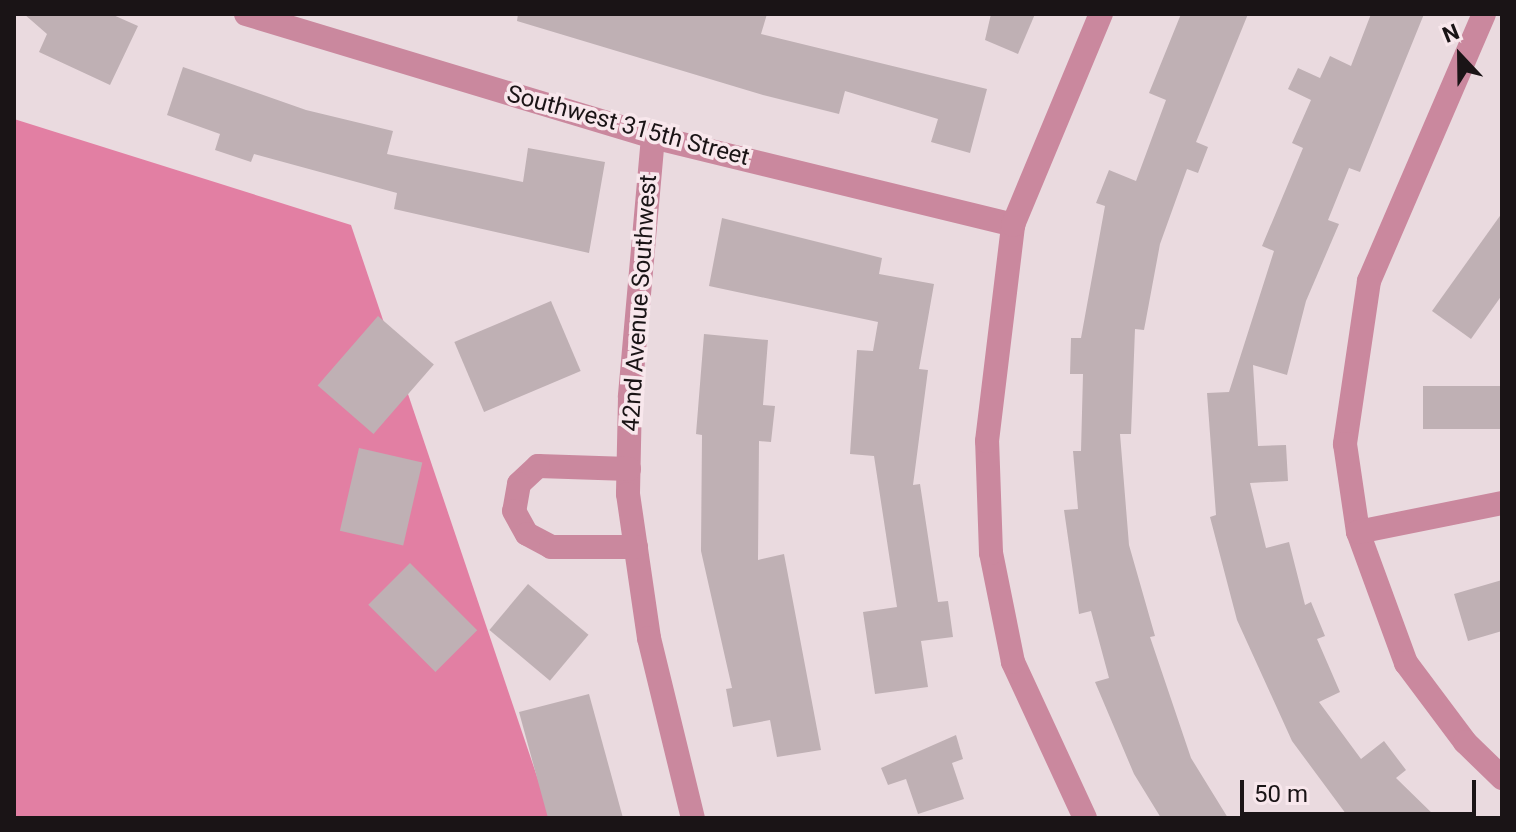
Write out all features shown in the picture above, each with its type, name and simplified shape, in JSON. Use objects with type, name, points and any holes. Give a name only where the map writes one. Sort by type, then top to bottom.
[{"type":"street","name":"Southwest 315th Street","points":[[246,14],[653,137],[1013,225]]},
{"type":"street","points":[[1085,818],[1013,662],[991,553],[987,441],[1013,225],[1101,14]]},
{"type":"street","points":[[1484,14],[1369,281],[1345,444],[1358,532],[1406,663],[1465,742],[1502,778]]},
{"type":"street","name":"42nd Avenue Southwest","points":[[653,137],[629,469],[649,638],[693,818]]},
{"type":"street","points":[[629,469],[538,466],[519,484],[514,511],[527,534],[551,547],[636,547]]},
{"type":"street","points":[[1358,532],[1502,503]]},
{"type":"shaded area","points":[[14,119],[351,225],[551,818],[14,818]]},
{"type":"building","points":[[24,14],[111,14],[138,26],[110,85],[39,52],[47,34]]},
{"type":"building","points":[[518,14],[767,14],[761,34],[987,89],[970,153],[931,142],[938,119],[845,91],[839,114],[763,95],[517,21]]},
{"type":"building","points":[[991,14],[1035,14],[1018,54],[985,40]]},
{"type":"building","points":[[1181,14],[1248,14],[1196,142],[1208,147],[1198,173],[1187,169],[1160,244],[1144,330],[1135,329],[1131,434],[1120,434],[1129,545],[1155,636],[1150,637],[1191,758],[1228,818],[1161,818],[1134,774],[1095,682],[1109,678],[1091,611],[1079,614],[1064,510],[1078,509],[1073,451],[1081,451],[1083,374],[1070,374],[1071,338],[1081,338],[1105,206],[1096,203],[1109,170],[1136,181],[1166,100],[1149,93]]},
{"type":"building","points":[[1371,14],[1424,14],[1360,172],[1349,168],[1328,220],[1339,224],[1306,301],[1287,375],[1253,365],[1258,446],[1286,445],[1288,481],[1250,483],[1266,548],[1289,542],[1305,605],[1311,602],[1325,636],[1317,639],[1340,692],[1319,702],[1361,759],[1384,741],[1406,770],[1396,778],[1437,818],[1349,818],[1292,741],[1237,620],[1210,517],[1216,515],[1207,393],[1229,392],[1274,251],[1262,246],[1303,148],[1292,143],[1311,100],[1288,89],[1298,68],[1320,78],[1330,56],[1351,66]]},
{"type":"building","points":[[183,67],[306,110],[393,131],[387,154],[523,182],[528,148],[605,162],[589,253],[394,209],[397,193],[254,154],[251,162],[215,150],[220,134],[167,115]]},
{"type":"building","points":[[1502,213],[1502,295],[1471,339],[1432,311]]},
{"type":"building","points":[[722,218],[882,258],[879,274],[934,284],[919,369],[928,370],[913,485],[920,484],[938,602],[948,601],[953,637],[921,641],[928,687],[875,694],[863,612],[897,607],[874,456],[850,454],[857,350],[873,351],[878,322],[709,286]]},
{"type":"building","points":[[551,301],[581,371],[484,412],[454,342]]},
{"type":"building","points":[[378,316],[434,365],[373,434],[318,385]]},
{"type":"building","points":[[704,334],[768,340],[763,405],[775,406],[771,442],[759,441],[758,560],[784,554],[821,750],[777,757],[770,720],[733,727],[726,689],[732,688],[701,551],[702,435],[696,434]]},
{"type":"building","points":[[1423,386],[1502,386],[1502,429],[1423,429]]},
{"type":"building","points":[[359,448],[422,463],[403,545],[340,531]]},
{"type":"building","points":[[410,563],[477,630],[435,672],[368,605]]},
{"type":"building","points":[[1502,580],[1502,631],[1468,641],[1454,594]]},
{"type":"building","points":[[528,584],[589,635],[550,681],[489,630]]},
{"type":"building","points":[[589,694],[623,818],[548,818],[519,712]]},
{"type":"building","points":[[956,735],[963,759],[952,763],[964,799],[918,814],[906,779],[888,785],[881,768]]}]
